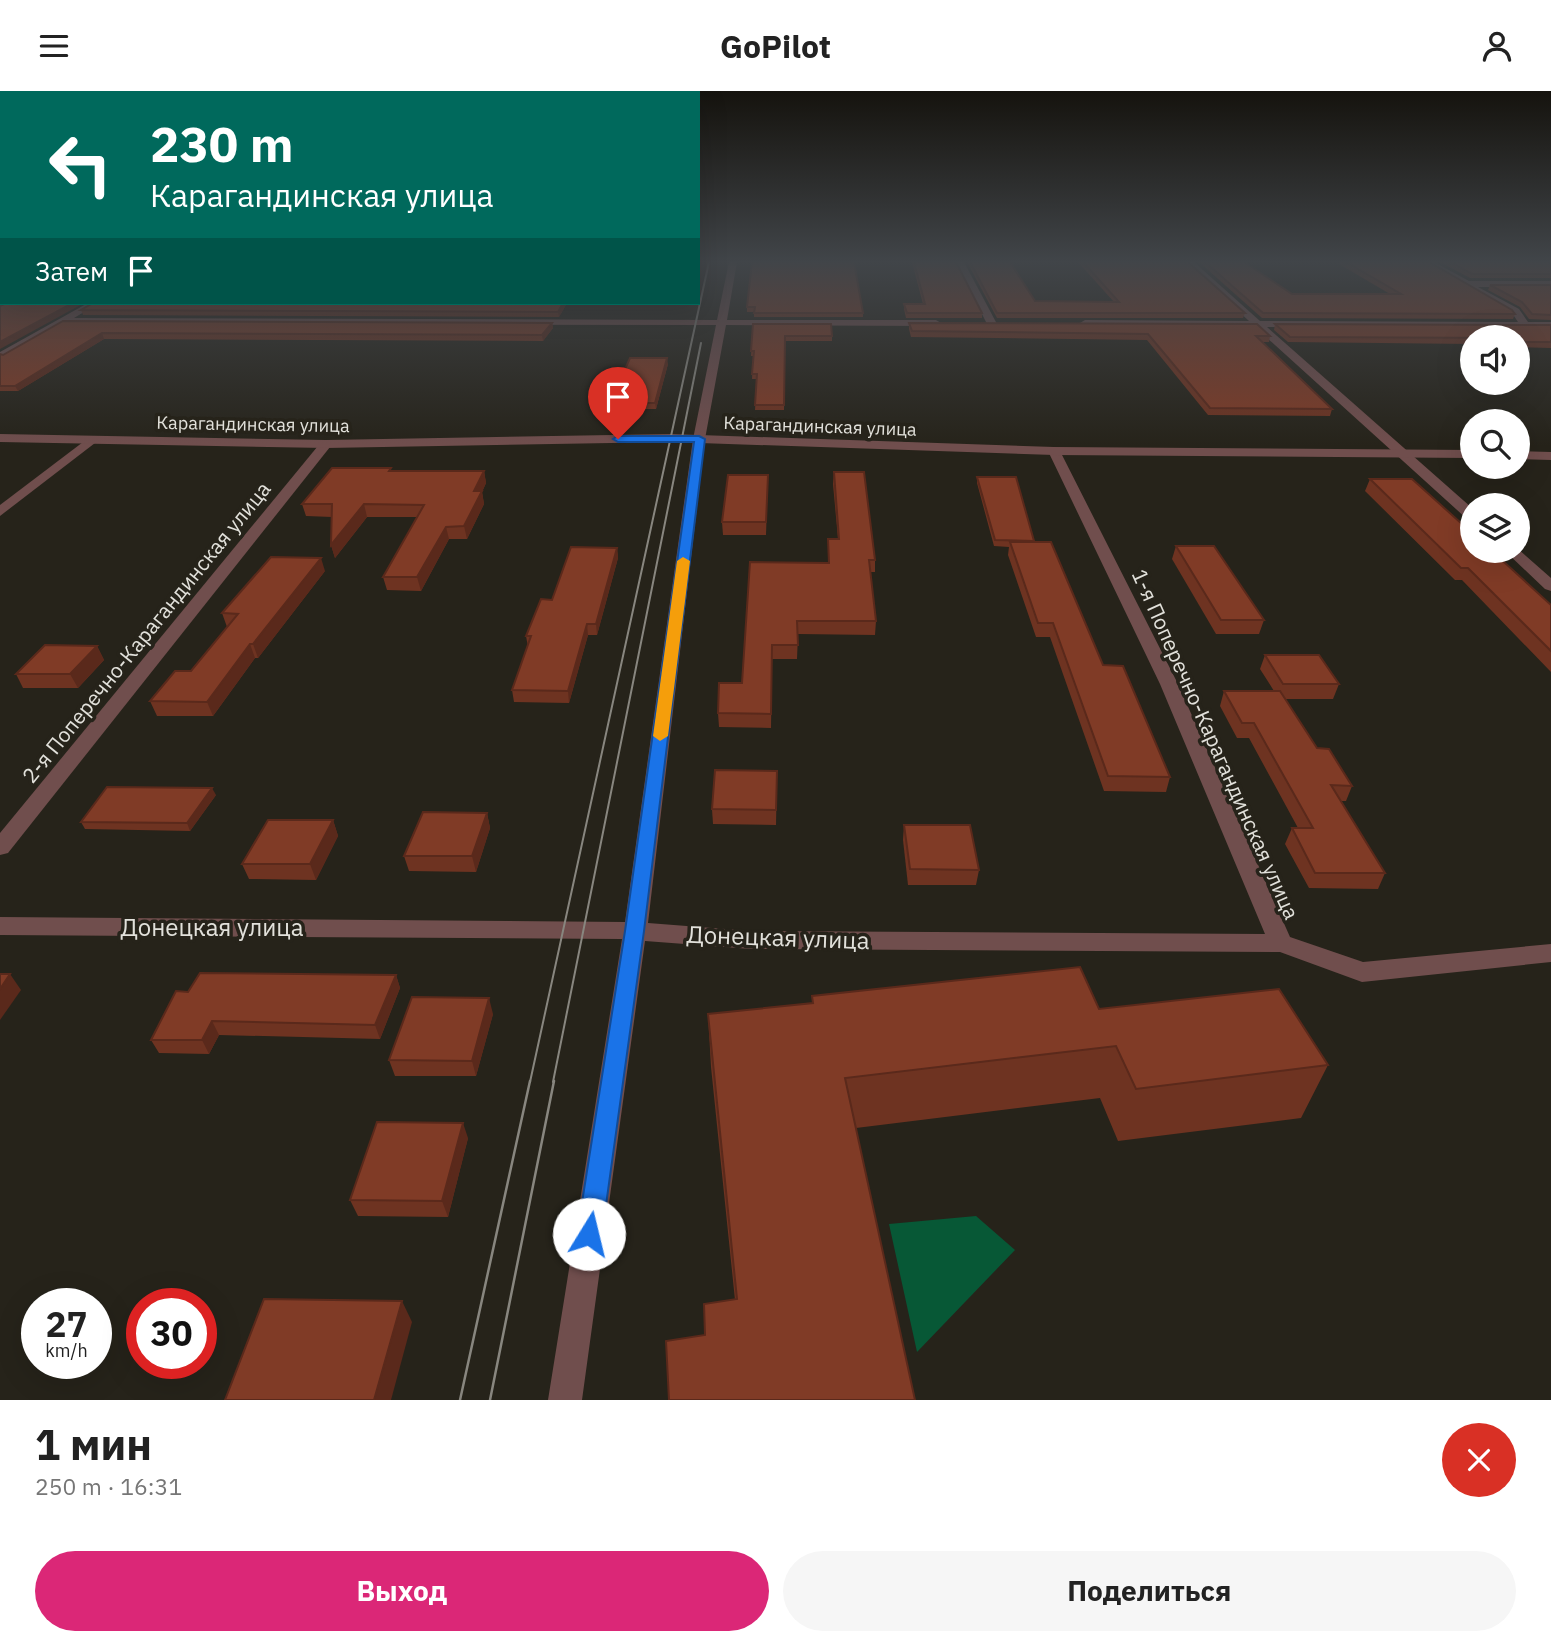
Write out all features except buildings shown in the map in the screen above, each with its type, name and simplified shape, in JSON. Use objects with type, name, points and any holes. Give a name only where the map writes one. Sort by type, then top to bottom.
[{"type":"street","points":[[0,356],[58,323]]},
{"type":"street","points":[[565,1400],[635,931],[699,439],[723,323]]},
{"type":"street","points":[[1076,324],[1242,323]]},
{"type":"street","points":[[1258,323],[1460,505]]},
{"type":"street","points":[[1281,323],[1551,325]]},
{"type":"street","points":[[979,324],[1006,324]]},
{"type":"street","name":"Карагандинская улица","points":[[0,438],[326,444],[699,439],[1054,451],[1460,454]]},
{"type":"street","points":[[0,512],[91,440]]},
{"type":"street","name":"2-я Поперечно-Карагандинская улица","points":[[0,848],[326,444]]},
{"type":"street","name":"1-я Поперечно-Карагандинская улица","points":[[1054,451],[1169,684],[1280,943]]},
{"type":"street","points":[[1530,455],[1551,456]]},
{"type":"street","points":[[1525,563],[1551,586]]},
{"type":"street","name":"Донецкая улица","points":[[0,926],[635,931],[751,940],[1280,943],[1362,972],[1551,953]]},
{"type":"green space","points":[[976,1216],[1015,1250],[917,1352],[889,1224]]},
{"type":"tram line","points":[[530,1082],[696,323]]},
{"type":"tram line","points":[[553,1082],[701,343]]},
{"type":"tram line","points":[[460,1400],[530,1081]]},
{"type":"tram line","points":[[490,1400],[554,1081]]},
{"type":"slow traffic","points":[[660,736],[683,561]]},
{"type":"route","points":[[589,1234],[635,931],[699,439],[618,439]]}]
